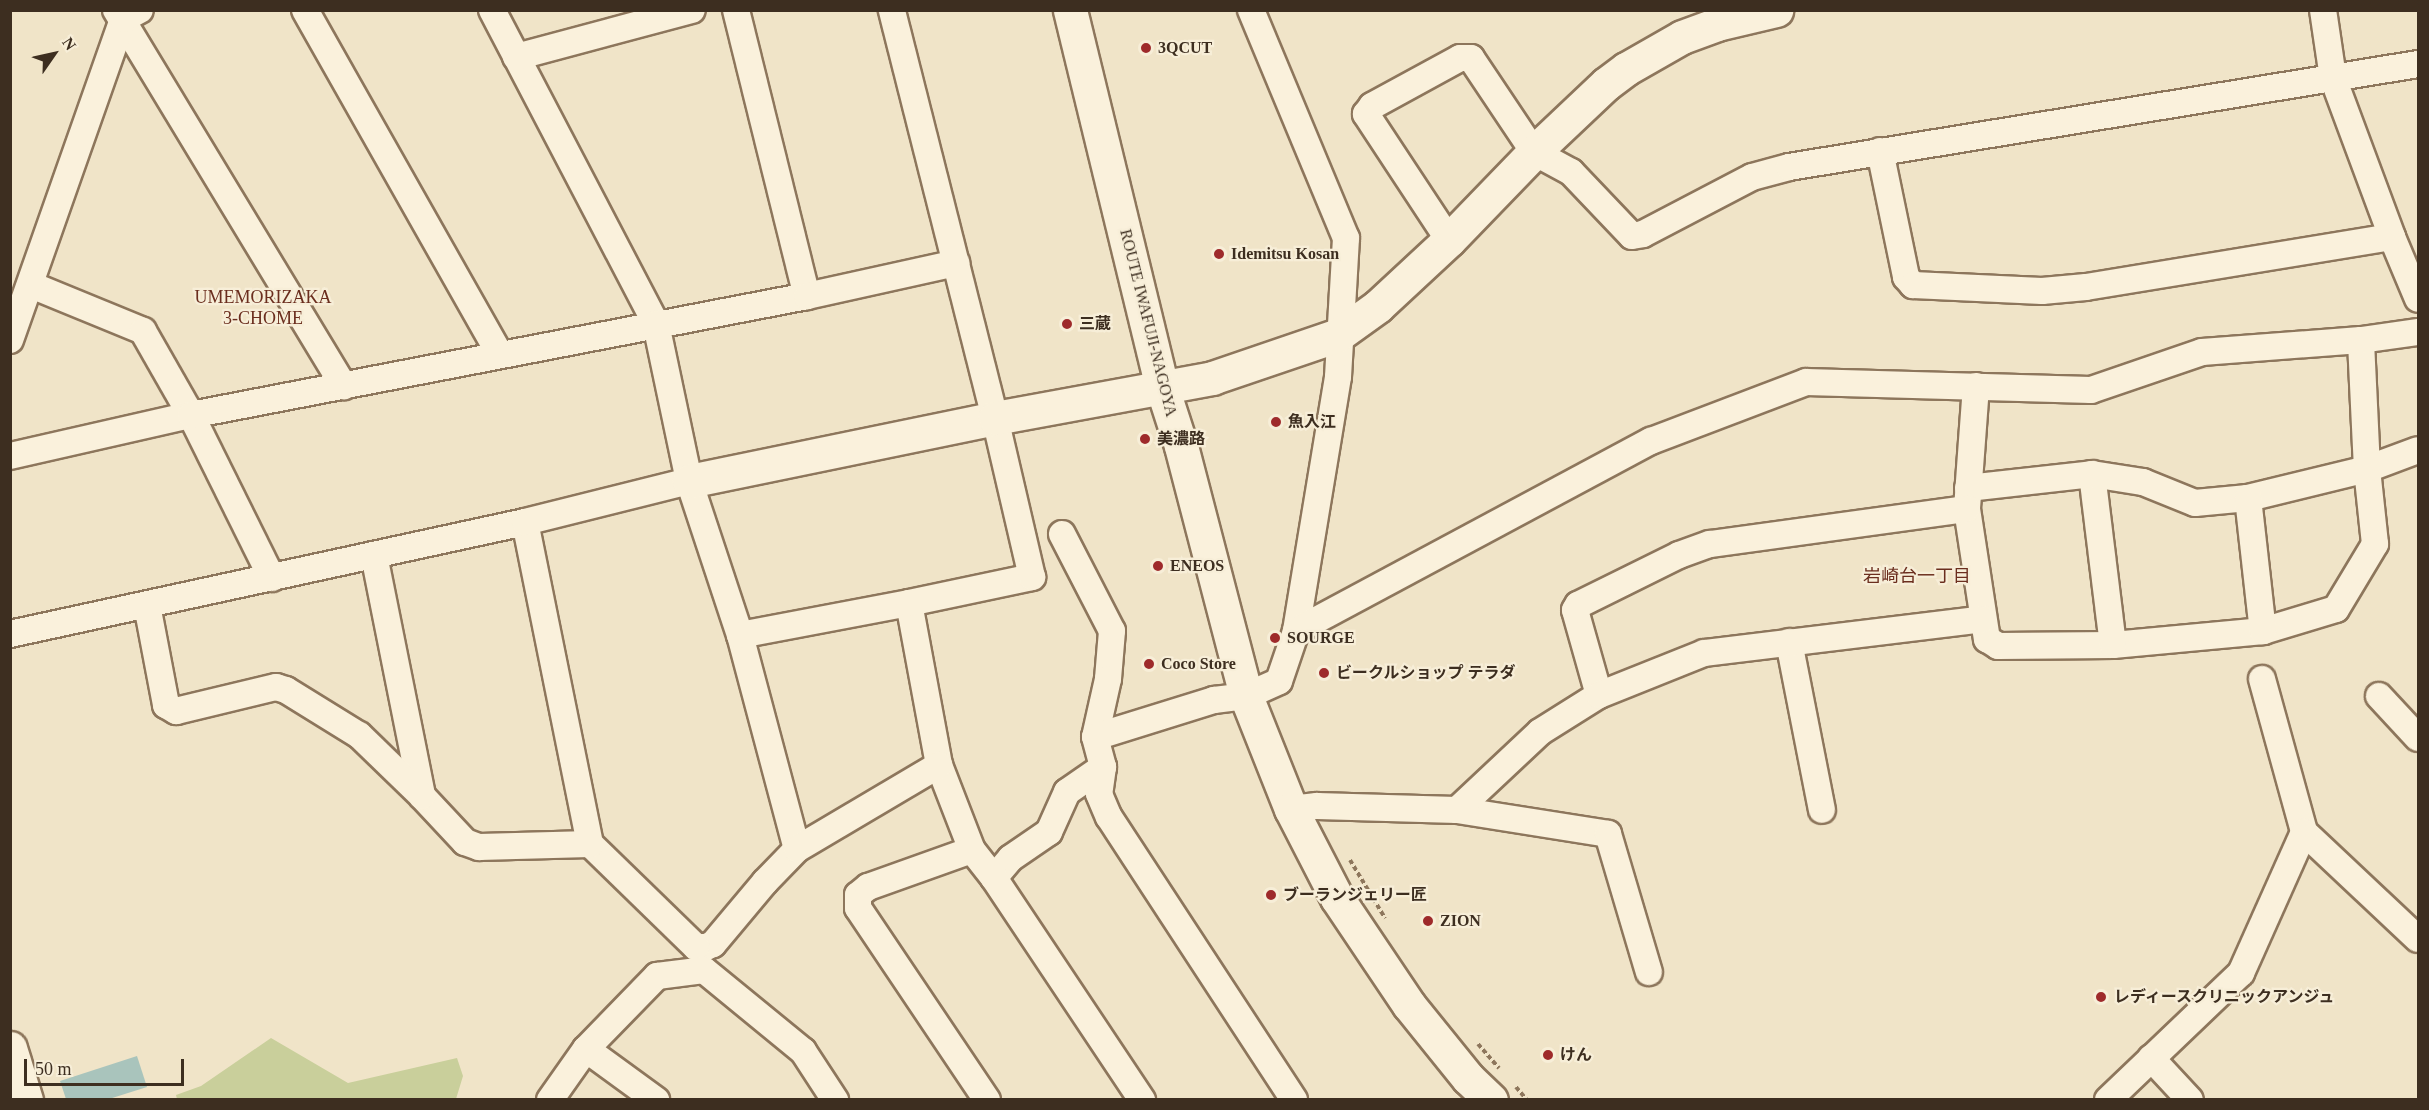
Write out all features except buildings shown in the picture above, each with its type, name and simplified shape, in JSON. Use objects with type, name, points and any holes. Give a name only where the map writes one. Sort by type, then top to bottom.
[{"type":"street","points":[[304,10],[500,355]]},
{"type":"street","points":[[492,10],[656,324],[689,481],[740,635],[797,849]]},
{"type":"street","points":[[516,57],[692,10]]},
{"type":"street","points":[[736,10],[807,296]]},
{"type":"street","points":[[740,635],[1032,577],[995,418],[892,10]]},
{"type":"street","name":"ROUTE IWAFUJI-NAGOYA","points":[[1070,10],[1162,387],[1181,446],[1246,696],[1290,809],[1337,898],[1409,1005],[1468,1078],[1503,1085]]},
{"type":"street","points":[[1095,737],[1214,700],[1246,696],[1279,681],[1296,631],[1338,377],[1338,335],[1346,238],[1251,10]]},
{"type":"street","points":[[10,634],[525,522],[689,481],[995,418],[1212,378],[1338,335],[1378,306],[1449,240],[1534,152],[1606,84],[1626,69],[1691,34],[1717,24],[1776,10]]},
{"type":"street","points":[[2323,10],[2333,78],[2392,237],[2418,299]]},
{"type":"street","points":[[126,13],[344,386]]},
{"type":"street","points":[[10,340],[126,13]]},
{"type":"street","points":[[1449,240],[1366,114],[1372,106],[1460,58],[1471,58],[1534,152],[1571,172],[1632,236],[1643,234],[1752,177],[1790,167],[2418,64]]},
{"type":"street","points":[[1880,151],[1906,278],[1913,285],[2042,291],[2086,287],[2392,237]]},
{"type":"street","points":[[10,456],[191,415],[807,296],[956,263]]},
{"type":"street","points":[[31,285],[143,331],[191,415],[272,578]]},
{"type":"street","points":[[1296,631],[1651,441],[1806,382],[2091,390],[2202,351],[2361,340],[2418,332]]},
{"type":"street","points":[[1976,386],[1968,498],[1983,619],[1988,639],[1998,646],[2113,645],[2263,631],[2336,609],[2375,544],[2367,469],[2361,340]]},
{"type":"street","points":[[1599,695],[1575,610],[1578,605],[1679,555],[1710,544],[2091,474],[2143,482],[2196,503],[2248,498],[2367,469],[2418,450]]},
{"type":"street","points":[[2091,474],[2113,645]]},
{"type":"street","points":[[2248,498],[2263,631]]},
{"type":"street","points":[[525,522],[590,844],[696,947],[713,944],[765,882],[797,849],[939,765]]},
{"type":"street","points":[[1062,534],[1112,631],[1108,679],[1095,737],[1103,767],[1099,794],[1109,817],[1294,1100]]},
{"type":"street","points":[[374,555],[422,796]]},
{"type":"street","points":[[909,603],[939,765],[972,850],[994,878],[1142,1100]]},
{"type":"street","points":[[147,605],[166,705],[176,711],[276,687],[286,690],[359,735],[422,796],[465,842],[479,847],[590,844]]},
{"type":"street","points":[[1457,810],[1540,732],[1599,695],[1704,653],[1983,619]]},
{"type":"street","points":[[1790,642],[1822,810]]},
{"type":"street","points":[[2262,679],[2304,832],[2418,939]]},
{"type":"street","points":[[2379,696],[2418,738]]},
{"type":"street","points":[[994,878],[1011,858],[1048,832],[1067,792],[1103,767]]},
{"type":"street","points":[[1290,809],[1317,806],[1457,810],[1608,834],[1649,972]]},
{"type":"street","points":[[2108,1100],[2241,974],[2304,832]]},
{"type":"street","points":[[972,850],[868,887],[858,896],[858,908],[987,1100]]},
{"type":"street","points":[[550,1100],[586,1049],[657,976],[704,970],[803,1050],[835,1100]]},
{"type":"street","points":[[10,1048],[26,1100]]},
{"type":"street","points":[[586,1049],[656,1100]]},
{"type":"street","points":[[2151,1058],[2190,1100]]},
{"type":"path","points":[[1348,857],[1392,928]]},
{"type":"path","points":[[1474,1040],[1503,1085],[1527,1100]]},
{"type":"green space","points":[[271,1038],[348,1083],[457,1058],[463,1076],[456,1099],[177,1099],[176,1095],[201,1086]]},
{"type":"water","points":[[137,1056],[147,1087],[109,1099],[66,1099],[60,1081]]},
{"type":"place","name":"3QCUT","points":[[1146,48]]},
{"type":"place","name":"Idemitsu Kosan","points":[[1219,254]]},
{"type":"place","name":"三蔵","points":[[1067,324]]},
{"type":"place","name":"魚入江","points":[[1276,422]]},
{"type":"place","name":"美濃路","points":[[1145,439]]},
{"type":"place","name":"ENEOS","points":[[1158,566]]},
{"type":"place","name":"SOURGE","points":[[1275,638]]},
{"type":"place","name":"Coco Store","points":[[1149,664]]},
{"type":"place","name":"ビークルショップ テラダ","points":[[1324,673]]},
{"type":"place","name":"ブーランジェリー匠","points":[[1271,895]]},
{"type":"place","name":"ZION","points":[[1428,921]]},
{"type":"place","name":"レディースクリニックアンジュ","points":[[2101,997]]},
{"type":"place","name":"けん","points":[[1548,1055]]},
{"type":"district","name":"UMEMORIZAKA 3-CHOME","points":[[263,308]]},
{"type":"district","name":"岩崎台一丁目","points":[[1917,576]]}]
